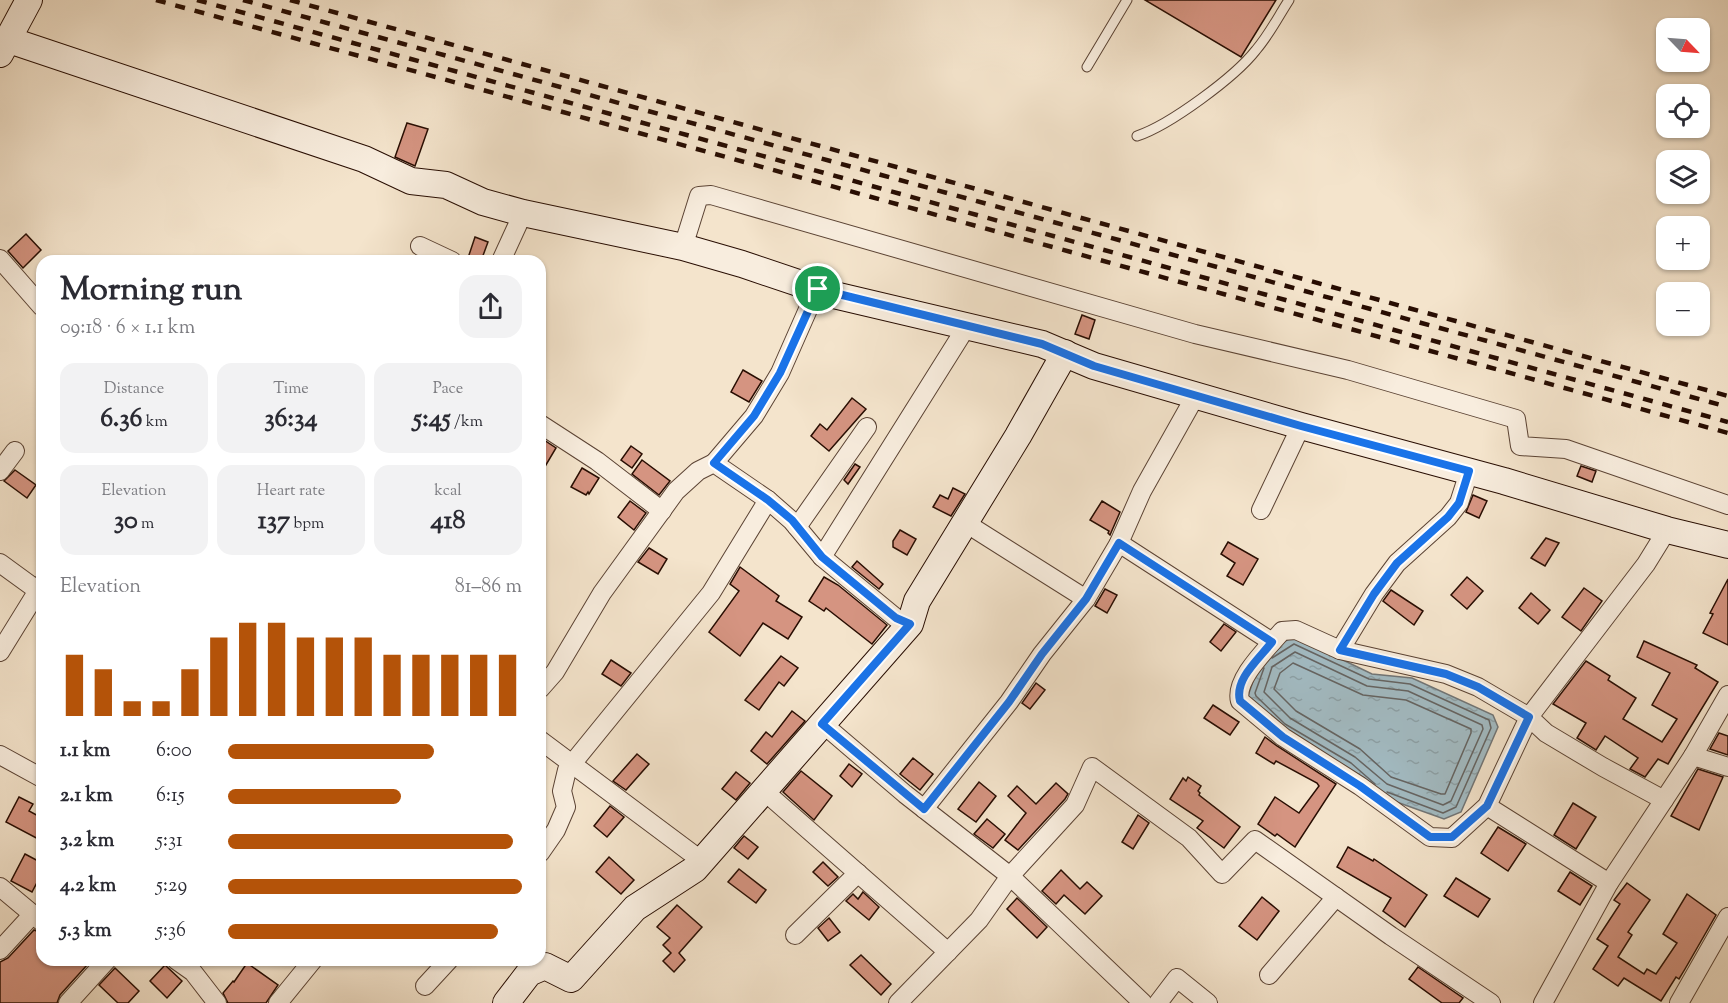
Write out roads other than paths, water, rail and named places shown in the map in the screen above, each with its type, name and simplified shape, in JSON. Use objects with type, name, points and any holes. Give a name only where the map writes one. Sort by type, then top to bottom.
[{"type":"street","points":[[29,0],[5,47],[364,159],[411,181],[446,185],[483,202],[523,213],[683,247],[818,289],[1042,344],[1094,366],[1301,426],[1469,471],[1667,530],[1728,545]]},
{"type":"street","points":[[683,247],[699,195],[711,195],[1196,334],[1348,370],[1516,419],[1520,446],[1566,449],[1728,505]]},
{"type":"street","points":[[504,255],[523,213]]},
{"type":"street","points":[[420,246],[439,255]]},
{"type":"street","points":[[0,259],[36,301]]},
{"type":"street","points":[[546,682],[555,672],[603,593],[676,491],[698,471],[714,463],[754,416],[780,373],[818,289]]},
{"type":"street","points":[[822,557],[967,326]]},
{"type":"street","points":[[506,1003],[529,973],[545,966],[571,979],[635,908],[696,869],[910,624],[916,602],[1018,436],[1065,353]]},
{"type":"street","points":[[924,809],[1009,702],[1042,654],[1086,599],[1119,543],[1142,491],[1196,395]]},
{"type":"street","points":[[1261,510],[1301,426]]},
{"type":"street","points":[[797,527],[867,427]]},
{"type":"street","points":[[546,428],[597,461],[662,511]]},
{"type":"street","points":[[0,471],[15,451]]},
{"type":"street","points":[[714,463],[768,500],[797,527],[822,557],[896,618],[910,624]]},
{"type":"street","points":[[1340,650],[1374,594],[1397,563],[1448,517],[1459,503],[1469,471]]},
{"type":"street","points":[[546,844],[556,830],[566,807],[562,791],[567,770],[711,593],[768,500]]},
{"type":"street","points":[[964,522],[1086,599]]},
{"type":"street","points":[[1664,800],[1546,733],[1529,717],[1478,687],[1446,674],[1340,650],[1304,633],[1288,629],[1282,631],[1272,642],[1242,680],[1238,695],[1240,701],[1283,737],[1360,786],[1430,837],[1452,837],[1487,806],[1529,717],[1646,564],[1667,530]]},
{"type":"street","points":[[1119,543],[1272,642]]},
{"type":"street","points":[[0,563],[36,585]]},
{"type":"street","points":[[0,652],[36,594]]},
{"type":"street","points":[[1542,1003],[1609,883],[1693,756],[1728,695]]},
{"type":"street","points":[[822,724],[924,809],[1010,876],[1143,1003]]},
{"type":"street","points":[[546,745],[702,861]]},
{"type":"street","points":[[0,755],[36,775]]},
{"type":"street","points":[[1693,756],[1728,767]]},
{"type":"street","points":[[898,1003],[979,920],[1010,876],[1075,805],[1092,767],[1189,838],[1222,874],[1255,840],[1491,1003]]},
{"type":"street","points":[[764,791],[948,951]]},
{"type":"street","points":[[1487,806],[1609,883]]},
{"type":"street","points":[[795,935],[858,873]]},
{"type":"street","points":[[0,887],[36,917]]},
{"type":"street","points":[[1269,975],[1336,897]]},
{"type":"street","points":[[0,950],[36,919]]},
{"type":"street","points":[[1681,1002],[1727,921]]},
{"type":"street","points":[[68,1003],[96,966]]},
{"type":"street","points":[[184,966],[193,972],[217,1003]]},
{"type":"street","points":[[278,1003],[308,966]]},
{"type":"street","points":[[425,986],[443,966]]},
{"type":"street","points":[[1158,1003],[1177,978],[1208,1003]]},
{"type":"lane","points":[[1087,67],[1127,0]]},
{"type":"lane","points":[[1137,136],[1152,131],[1200,100],[1237,69],[1256,51],[1289,0]]},
{"type":"water","points":[[1293,636],[1372,674],[1412,678],[1493,715],[1498,727],[1461,812],[1444,819],[1380,796],[1282,729],[1248,696],[1261,658]]},
{"type":"railway","points":[[156,0],[1728,433]]},
{"type":"railway","points":[[197,0],[1728,422]]},
{"type":"railway","points":[[243,0],[1728,407]]},
{"type":"railway","points":[[290,0],[1728,396]]}]
